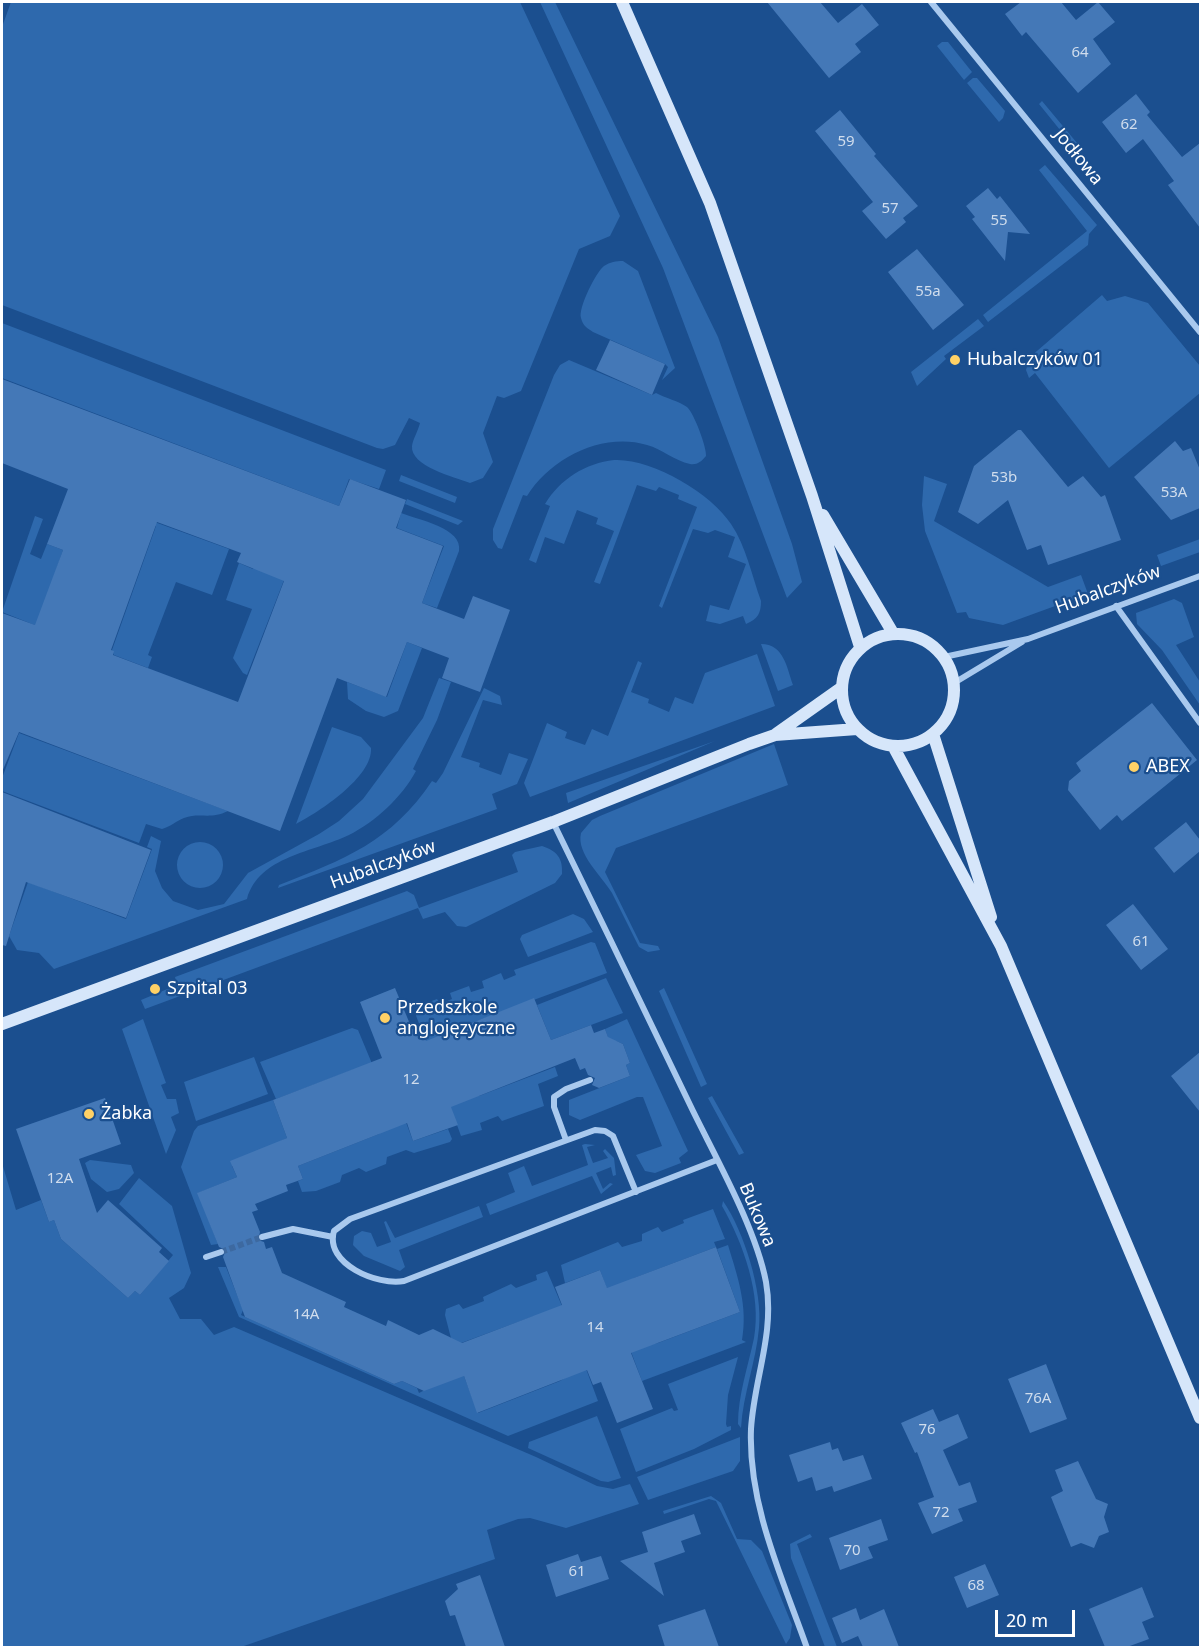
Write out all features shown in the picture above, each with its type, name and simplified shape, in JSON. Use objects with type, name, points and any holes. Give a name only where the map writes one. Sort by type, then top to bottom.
[{"type":"main road","points":[[622,2],[710,203],[812,496],[860,647]]},
{"type":"main road","points":[[812,496],[893,633]]},
{"type":"main road","points":[[893,633],[927,641],[944,657],[954,683],[950,711],[933,734],[921,742],[893,746],[879,744],[856,729],[842,703],[841,688],[848,662],[860,647],[876,638],[893,633]]},
{"type":"main road","name":"Hubalczyków","points":[[2,1024],[553,822],[775,735],[841,688]]},
{"type":"main road","name":"Hubalczyków","points":[[775,735],[856,729]]},
{"type":"main road","points":[[933,734],[1001,946],[1200,1418]]},
{"type":"main road","points":[[893,746],[1001,946]]},
{"type":"street","name":"Jodłowa","points":[[931,2],[1200,332]]},
{"type":"street","name":"Hubalczyków","points":[[944,657],[1028,639],[1200,576]]},
{"type":"street","points":[[1116,606],[1200,723]]},
{"type":"street","name":"Hubalczyków","points":[[954,683],[1028,639]]},
{"type":"street","name":"Bukowa","points":[[553,822],[717,1160],[756,1247],[766,1280],[770,1312],[765,1354],[754,1404],[753,1472],[762,1522],[807,1647]]},
{"type":"street","points":[[566,1140],[554,1107],[554,1097],[566,1089],[590,1080]]},
{"type":"street","points":[[636,1192],[613,1136],[605,1131],[595,1130],[350,1219],[334,1231],[333,1237],[336,1253],[342,1262],[382,1281],[395,1282],[636,1192],[717,1160]]},
{"type":"street","points":[[262,1237],[293,1229],[333,1237]]},
{"type":"street","points":[[206,1257],[221,1252]]},
{"type":"shaded area","points":[[11,2],[520,2],[620,216],[610,236],[579,249],[521,391],[504,398],[497,396],[483,433],[493,462],[483,478],[470,483],[425,465],[413,453],[412,446],[420,423],[409,418],[395,445],[383,449],[377,448],[2,305],[2,27]]},
{"type":"shaded area","points":[[540,2],[555,2],[718,337],[792,544],[802,582],[787,598],[663,268]]},
{"type":"shaded area","points":[[942,42],[948,42],[972,72],[964,80],[937,46]]},
{"type":"shaded area","points":[[977,78],[1005,111],[999,122],[967,83]]},
{"type":"shaded area","points":[[1042,101],[1077,143],[1073,146],[1039,104]]},
{"type":"shaded area","points":[[1045,165],[1097,225],[1089,234],[1088,245],[988,322],[983,315],[1087,231],[1039,170]]},
{"type":"shaded area","points":[[623,261],[638,271],[675,368],[662,380],[668,367],[665,364],[593,332],[581,318],[582,306],[597,275],[606,265]]},
{"type":"shaded area","points":[[1102,295],[1107,301],[1125,296],[1148,303],[1200,366],[1200,393],[1109,468],[1035,373],[1029,378],[1026,370],[1030,357]]},
{"type":"shaded area","points":[[978,319],[984,326],[944,356],[946,359],[917,386],[911,372]]},
{"type":"shaded area","points":[[2,323],[386,470],[379,489],[349,479],[339,506],[2,378]]},
{"type":"shaded area","points":[[569,360],[652,395],[656,393],[687,407],[700,431],[706,456],[699,463],[690,464],[653,447],[630,442],[596,445],[579,451],[550,470],[527,496],[523,495],[502,549],[498,548],[493,540],[493,529],[554,375],[560,365]]},
{"type":"shaded area","points":[[614,460],[629,461],[662,471],[695,490],[722,512],[741,542],[761,601],[756,618],[746,624],[743,616],[720,624],[706,621],[710,605],[729,610],[746,564],[728,557],[735,537],[715,530],[708,533],[693,529],[662,608],[659,606],[697,507],[678,499],[679,495],[659,487],[656,491],[637,485],[600,584],[594,582],[614,531],[596,524],[598,518],[577,510],[564,544],[545,537],[536,563],[529,560],[550,506],[545,504],[551,495],[566,480],[584,469]]},
{"type":"shaded area","points":[[401,475],[457,497],[455,503],[399,481]]},
{"type":"shaded area","points":[[924,476],[947,484],[934,521],[1048,587],[1081,575],[1088,594],[1003,625],[969,618],[966,612],[957,613],[925,531],[922,505]]},
{"type":"shaded area","points":[[407,499],[463,521],[458,525],[405,504]]},
{"type":"shaded area","points":[[401,513],[438,526],[454,536],[458,543],[459,551],[437,608],[422,603],[444,546],[397,528]]},
{"type":"shaded area","points":[[35,516],[43,519],[30,554],[41,559],[47,544],[63,550],[37,626],[2,612]]},
{"type":"shaded area","points":[[149,520],[229,549],[212,595],[176,582],[148,655],[152,657],[148,668],[114,655],[112,650],[156,526],[148,523]]},
{"type":"shaded area","points":[[1200,539],[1200,552],[1161,566],[1157,555]]},
{"type":"shaded area","points":[[239,563],[253,569],[255,564],[286,575],[247,675],[243,673],[233,658],[252,609],[226,600]]},
{"type":"shaded area","points":[[1174,599],[1182,603],[1194,637],[1176,645],[1200,682],[1200,705],[1162,650],[1137,624],[1136,613]]},
{"type":"shaded area","points":[[407,642],[422,648],[398,711],[384,717],[366,711],[348,699],[347,682],[387,697]]},
{"type":"shaded area","points":[[761,644],[769,645],[780,652],[793,685],[778,691]]},
{"type":"shaded area","points":[[757,654],[775,706],[530,797],[524,783],[547,723],[567,732],[565,738],[585,745],[592,729],[608,736],[638,661],[642,663],[631,692],[649,699],[648,703],[669,712],[675,697],[693,704],[705,673]]},
{"type":"shaded area","points":[[439,678],[451,682],[437,720],[413,769],[416,771],[396,799],[359,830],[275,864],[253,885],[247,899],[54,969],[39,953],[17,950],[9,936],[28,882],[126,919],[152,849],[147,847],[151,836],[161,841],[155,871],[162,888],[173,901],[198,910],[224,904],[248,873],[319,834],[339,821],[363,799],[423,718]]},
{"type":"shaded area","points":[[484,688],[500,696],[502,705],[483,700],[461,757],[480,763],[479,767],[501,775],[509,753],[528,759],[517,784],[492,794],[497,809],[278,888],[279,885],[346,857],[383,834],[400,819],[432,781],[436,783],[443,773]]},
{"type":"shaded area","points":[[332,727],[361,737],[371,748],[369,759],[354,782],[343,792],[296,824]]},
{"type":"shaded area","points":[[19,733],[228,811],[216,815],[190,816],[162,829],[146,824],[139,843],[2,791],[2,778]]},
{"type":"shaded area","points":[[715,741],[568,803],[566,793]]},
{"type":"shaded area","points":[[774,744],[788,785],[616,848],[605,872],[640,943],[658,946],[660,950],[648,952],[639,947],[612,893],[586,857],[580,841],[581,833],[592,820],[600,816]]},
{"type":"shaded area","points":[[200,842],[216,849],[223,865],[216,881],[200,888],[184,881],[177,865],[184,849]]},
{"type":"shaded area","points":[[542,846],[552,850],[560,859],[562,874],[555,883],[466,927],[457,926],[445,912],[423,919],[418,908],[145,1009],[141,1000],[177,985],[175,977],[407,891],[414,895],[419,908],[518,872],[512,855],[515,852]]},
{"type":"shaded area","points":[[573,914],[584,919],[593,932],[528,957],[520,939],[522,935]]},
{"type":"shaded area","points":[[591,942],[595,943],[607,973],[452,1030],[432,1058],[415,1013],[416,1007],[437,999],[440,1004],[452,999],[450,993],[469,986],[471,992],[484,988],[482,981],[501,973],[504,980],[516,975],[514,970]]},
{"type":"shaded area","points":[[606,978],[623,1013],[551,1040],[537,1005]]},
{"type":"shaded area","points":[[664,988],[707,1084],[701,1087],[659,991]]},
{"type":"shaded area","points":[[143,1019],[166,1083],[161,1085],[167,1099],[176,1099],[179,1113],[171,1117],[176,1130],[166,1154],[122,1029]]},
{"type":"shaded area","points":[[627,1019],[688,1151],[679,1158],[681,1163],[655,1173],[645,1171],[636,1155],[662,1146],[643,1097],[637,1097],[580,1120],[569,1115],[569,1100],[630,1076],[626,1065],[630,1063],[623,1044],[616,1041],[610,1043],[605,1029]]},
{"type":"shaded area","points":[[352,1028],[358,1030],[378,1078],[355,1069],[276,1099],[260,1062]]},
{"type":"shaded area","points":[[254,1057],[268,1094],[196,1121],[184,1082]]},
{"type":"shaded area","points":[[555,1067],[558,1076],[538,1084],[544,1106],[502,1121],[498,1116],[480,1123],[482,1130],[461,1136],[445,1092],[479,1096]]},
{"type":"shaded area","points":[[712,1096],[744,1153],[739,1155],[708,1098]]},
{"type":"shaded area","points":[[273,1100],[287,1138],[232,1166],[237,1177],[198,1193],[218,1244],[211,1245],[181,1167],[194,1131],[198,1126]]},
{"type":"shaded area","points":[[401,1109],[413,1141],[448,1129],[452,1139],[450,1142],[414,1153],[406,1150],[387,1157],[386,1164],[366,1172],[359,1168],[342,1175],[340,1182],[316,1191],[302,1192],[298,1181],[303,1179],[298,1166],[379,1134]]},
{"type":"shaded area","points":[[582,1145],[595,1145],[587,1147],[593,1163],[608,1158],[603,1151],[605,1149],[614,1158],[616,1175],[613,1176],[611,1167],[596,1173],[603,1189],[610,1183],[613,1184],[601,1194],[592,1176],[490,1215],[486,1204],[515,1192],[508,1173],[524,1166],[532,1186],[588,1165]]},
{"type":"shaded area","points":[[90,1160],[131,1165],[134,1173],[119,1189],[107,1192],[91,1179],[85,1163]]},
{"type":"shaded area","points":[[2,1163],[16,1210],[41,1200],[49,1222],[54,1220],[61,1239],[128,1298],[135,1291],[140,1295],[173,1255],[119,1204],[139,1178],[172,1206],[191,1273],[184,1288],[169,1298],[180,1319],[201,1319],[214,1335],[234,1327],[536,1457],[597,1486],[613,1489],[630,1484],[639,1504],[566,1528],[530,1518],[518,1519],[487,1530],[495,1559],[241,1647],[2,1647]]},
{"type":"shaded area","points":[[723,1201],[745,1245],[758,1297],[759,1328],[741,1428],[738,1424],[740,1402],[754,1338],[755,1304],[749,1270],[737,1236],[722,1206]]},
{"type":"shaded area","points":[[479,1206],[483,1217],[399,1250],[405,1267],[400,1271],[364,1256],[353,1245],[354,1236],[362,1231],[371,1233],[377,1247],[391,1242],[384,1222],[386,1221],[395,1238]]},
{"type":"shaded area","points":[[713,1209],[725,1239],[714,1242],[716,1247],[634,1278],[612,1303],[600,1270],[565,1283],[561,1265],[618,1242],[622,1247],[642,1241],[642,1234],[658,1227],[662,1232],[684,1223],[683,1220]]},
{"type":"shaded area","points":[[728,1245],[741,1292],[744,1315],[742,1340],[746,1342],[642,1381],[630,1349],[658,1343],[740,1312],[717,1249]]},
{"type":"shaded area","points":[[218,1267],[226,1267],[243,1310],[241,1315],[394,1384],[402,1381],[417,1388],[419,1393],[462,1371],[478,1413],[560,1381],[585,1366],[598,1401],[508,1436],[239,1317]]},
{"type":"shaded area","points":[[547,1271],[568,1320],[534,1316],[453,1346],[445,1315],[446,1309],[459,1304],[463,1309],[484,1301],[483,1297],[511,1284],[516,1288],[537,1280],[536,1275]]},
{"type":"shaded area","points":[[738,1357],[728,1395],[726,1424],[727,1427],[731,1426],[731,1430],[694,1449],[636,1472],[620,1429],[672,1408],[674,1411],[678,1410],[668,1384]]},
{"type":"shaded area","points":[[597,1416],[621,1478],[608,1482],[601,1481],[528,1448],[529,1442]]},
{"type":"shaded area","points":[[740,1437],[740,1461],[733,1471],[648,1500],[637,1477]]},
{"type":"shaded area","points":[[711,1496],[721,1503],[737,1539],[751,1540],[762,1551],[792,1625],[790,1638],[786,1644],[716,1501],[709,1499],[664,1514],[663,1511]]},
{"type":"shaded area","points":[[810,1534],[812,1537],[797,1544],[837,1647],[825,1647],[791,1558],[790,1544]]},
{"type":"building","points":[[767,2],[820,2],[838,23],[862,4],[879,25],[855,44],[861,52],[829,78]]},
{"type":"building","points":[[1021,2],[1061,2],[1076,20],[1098,2],[1115,22],[1093,39],[1111,64],[1078,93],[1026,32],[1022,36],[1005,14]]},
{"type":"building","points":[[1136,94],[1150,112],[1147,115],[1182,157],[1200,143],[1200,228],[1168,185],[1174,181],[1143,139],[1126,153],[1102,122]]},
{"type":"building","points":[[840,110],[876,154],[874,156],[918,206],[903,218],[906,222],[886,239],[862,211],[873,202],[815,131]]},
{"type":"building","points":[[988,188],[997,199],[1000,196],[1030,234],[1008,232],[1005,261],[972,219],[975,217],[966,206]]},
{"type":"building","points":[[917,249],[964,305],[933,330],[888,272]]},
{"type":"building","points":[[610,340],[665,364],[652,395],[596,370]]},
{"type":"building","points":[[2,379],[339,506],[350,479],[406,500],[396,528],[443,546],[422,603],[464,619],[473,596],[510,610],[480,692],[442,678],[449,658],[407,642],[386,697],[337,678],[280,831],[19,732],[2,772],[2,613],[35,625],[63,550],[47,544],[68,489],[2,463]],"holes":[[[157,522],[241,553],[237,562],[284,581],[238,702],[113,655],[114,651],[111,650]]]},
{"type":"building","points":[[1018,430],[1021,430],[1068,487],[1083,476],[1101,497],[1105,495],[1121,540],[1048,565],[1041,545],[1027,550],[1008,500],[978,524],[958,512],[974,466]]},
{"type":"building","points":[[1175,441],[1183,451],[1191,448],[1200,470],[1200,508],[1171,520],[1134,477]]},
{"type":"building","name":"ABEX","points":[[1152,703],[1197,760],[1122,821],[1117,815],[1100,830],[1068,790],[1069,781],[1081,771],[1076,763]]},
{"type":"building","points":[[2,792],[151,850],[126,918],[26,882],[6,946],[2,945]]},
{"type":"building","points":[[1186,822],[1200,840],[1200,851],[1174,873],[1154,848]]},
{"type":"building","points":[[1133,904],[1168,949],[1141,970],[1106,925]]},
{"type":"building","points":[[395,988],[412,1029],[420,1027],[426,1041],[534,998],[551,1040],[591,1025],[594,1033],[605,1029],[608,1037],[623,1044],[630,1063],[626,1065],[630,1076],[599,1088],[592,1085],[595,1078],[588,1075],[585,1068],[580,1070],[575,1058],[451,1107],[458,1125],[413,1141],[407,1123],[298,1166],[303,1179],[286,1185],[288,1191],[255,1204],[258,1210],[252,1212],[260,1232],[258,1240],[264,1242],[266,1249],[272,1247],[282,1273],[346,1302],[344,1307],[386,1326],[388,1320],[419,1335],[433,1329],[462,1343],[562,1305],[555,1287],[600,1270],[607,1288],[716,1247],[740,1312],[631,1353],[653,1409],[617,1423],[601,1382],[593,1385],[587,1370],[477,1413],[464,1376],[424,1391],[402,1381],[394,1384],[245,1317],[223,1257],[226,1250],[219,1247],[197,1193],[237,1177],[230,1161],[287,1138],[273,1100],[382,1058],[360,1002]]},
{"type":"building","points":[[1200,1052],[1200,1112],[1171,1076]]},
{"type":"building","points":[[105,1098],[121,1144],[79,1159],[97,1213],[108,1200],[162,1248],[159,1252],[169,1261],[140,1295],[135,1291],[128,1298],[61,1239],[54,1220],[49,1222],[16,1129]]},
{"type":"building","points":[[1046,1364],[1067,1419],[1030,1433],[1008,1379]]},
{"type":"building","points":[[933,1409],[939,1422],[958,1414],[968,1438],[943,1450],[959,1486],[970,1482],[977,1502],[958,1509],[963,1521],[932,1534],[918,1503],[934,1497],[917,1452],[915,1453],[901,1423]]},
{"type":"building","points":[[830,1442],[832,1450],[838,1448],[843,1461],[863,1455],[872,1479],[834,1492],[832,1486],[816,1491],[812,1477],[798,1482],[789,1455]]},
{"type":"building","points":[[1078,1461],[1096,1499],[1108,1504],[1104,1517],[1109,1532],[1099,1536],[1094,1548],[1081,1543],[1071,1547],[1051,1497],[1063,1491],[1055,1470]]},
{"type":"building","points":[[694,1514],[701,1534],[681,1541],[685,1552],[654,1563],[664,1596],[620,1561],[648,1552],[642,1532]]},
{"type":"building","points":[[881,1519],[888,1540],[868,1547],[873,1558],[840,1570],[829,1538]]},
{"type":"building","points":[[578,1554],[581,1562],[601,1556],[609,1579],[556,1597],[546,1565]]},
{"type":"building","points":[[985,1564],[999,1595],[967,1608],[954,1577]]},
{"type":"building","points":[[480,1575],[505,1647],[466,1647],[455,1615],[450,1616],[445,1601],[458,1589],[456,1584]]},
{"type":"building","points":[[1142,1587],[1154,1617],[1142,1622],[1149,1639],[1127,1647],[1105,1647],[1089,1609]]},
{"type":"building","points":[[856,1608],[860,1620],[884,1609],[899,1647],[863,1647],[858,1636],[842,1643],[832,1618]]},
{"type":"building","points":[[705,1609],[719,1647],[665,1647],[658,1625]]},
{"type":"tunnel","points":[[221,1252],[262,1237]]},
{"type":"place","name":"Hubalczyków 01","points":[[955,360]]},
{"type":"place","name":"ABEX","points":[[1134,767]]},
{"type":"place","name":"Szpital 03","points":[[155,989]]},
{"type":"place","name":"Przedszkole anglojęzyczne","points":[[385,1018]]},
{"type":"place","name":"Żabka","points":[[89,1114]]}]
